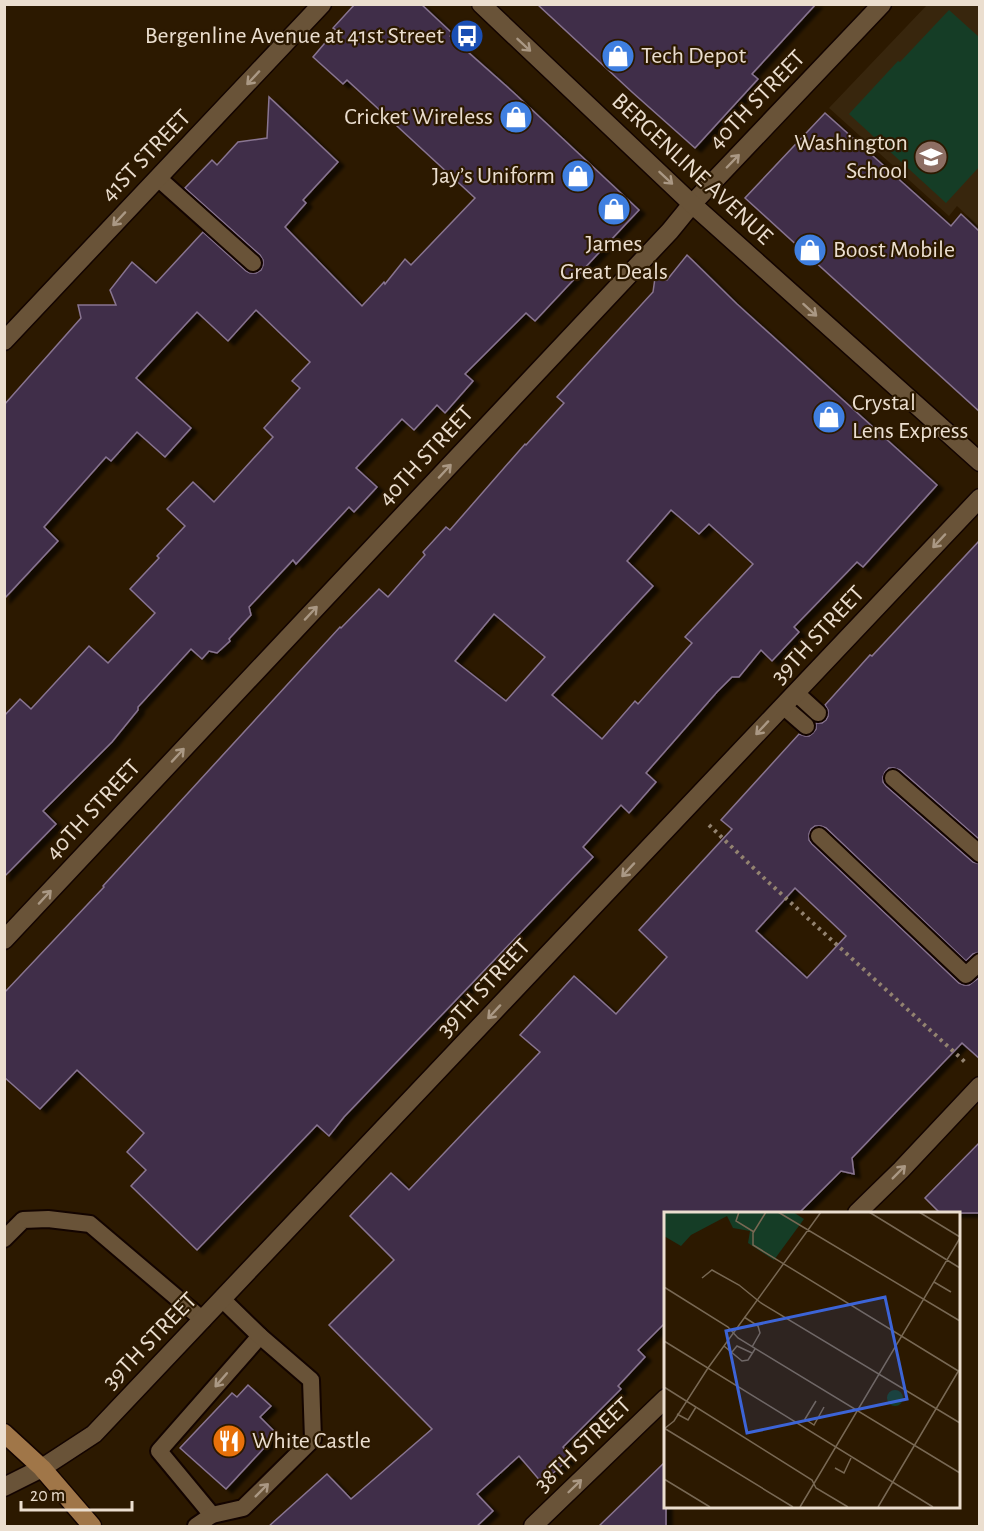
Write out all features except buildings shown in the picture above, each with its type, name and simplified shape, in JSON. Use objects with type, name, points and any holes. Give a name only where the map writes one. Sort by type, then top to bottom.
[{"type":"main road","points":[[4,1433],[42,1468],[92,1527]]},
{"type":"street","name":"41ST STREET","points":[[4,341],[322,4]]},
{"type":"street","name":"BERGENLINE AVENUE","points":[[481,4],[692,204],[980,462]]},
{"type":"street","name":"40TH STREET","points":[[4,940],[882,4]]},
{"type":"street","name":"39TH STREET","points":[[4,1486],[42,1468],[94,1434],[980,498]]},
{"type":"street","points":[[858,1212],[980,1086]]},
{"type":"street","name":"38TH STREET","points":[[533,1527],[664,1400]]},
{"type":"lane","points":[[158,178],[253,263]]},
{"type":"lane","points":[[783,706],[812,720],[796,693]]},
{"type":"lane","points":[[894,778],[980,854]]},
{"type":"lane","points":[[819,836],[966,975],[980,962]]},
{"type":"lane","points":[[4,1239],[23,1220],[48,1219],[90,1224],[203,1320]]},
{"type":"lane","points":[[196,1527],[212,1515],[243,1508],[313,1439],[310,1380],[260,1336],[223,1299]]},
{"type":"lane","points":[[212,1515],[159,1451],[260,1336]]},
{"type":"path","points":[[707,822],[766,880],[965,1063]]},
{"type":"shaded area","name":"Washington School","points":[[927,5],[979,5],[979,227],[957,206],[949,216],[829,108]]},
{"type":"green space","name":"Washington School","points":[[949,10],[979,37],[980,166],[946,203],[849,114]]},
{"type":"place","name":"Bergenline Avenue at 41st Street","points":[[467,36]]},
{"type":"place","name":"Tech Depot","points":[[618,56]]},
{"type":"place","name":"Cricket Wireless","points":[[516,117]]},
{"type":"place","name":"Washington School","points":[[931,157]]},
{"type":"place","name":"Jay’s Uniform","points":[[578,176]]},
{"type":"place","name":"James Great Deals","points":[[614,209]]},
{"type":"place","name":"Boost Mobile","points":[[810,250]]},
{"type":"place","name":"Crystal Lens Express","points":[[829,417]]},
{"type":"place","name":"White Castle","points":[[229,1441]]}]
